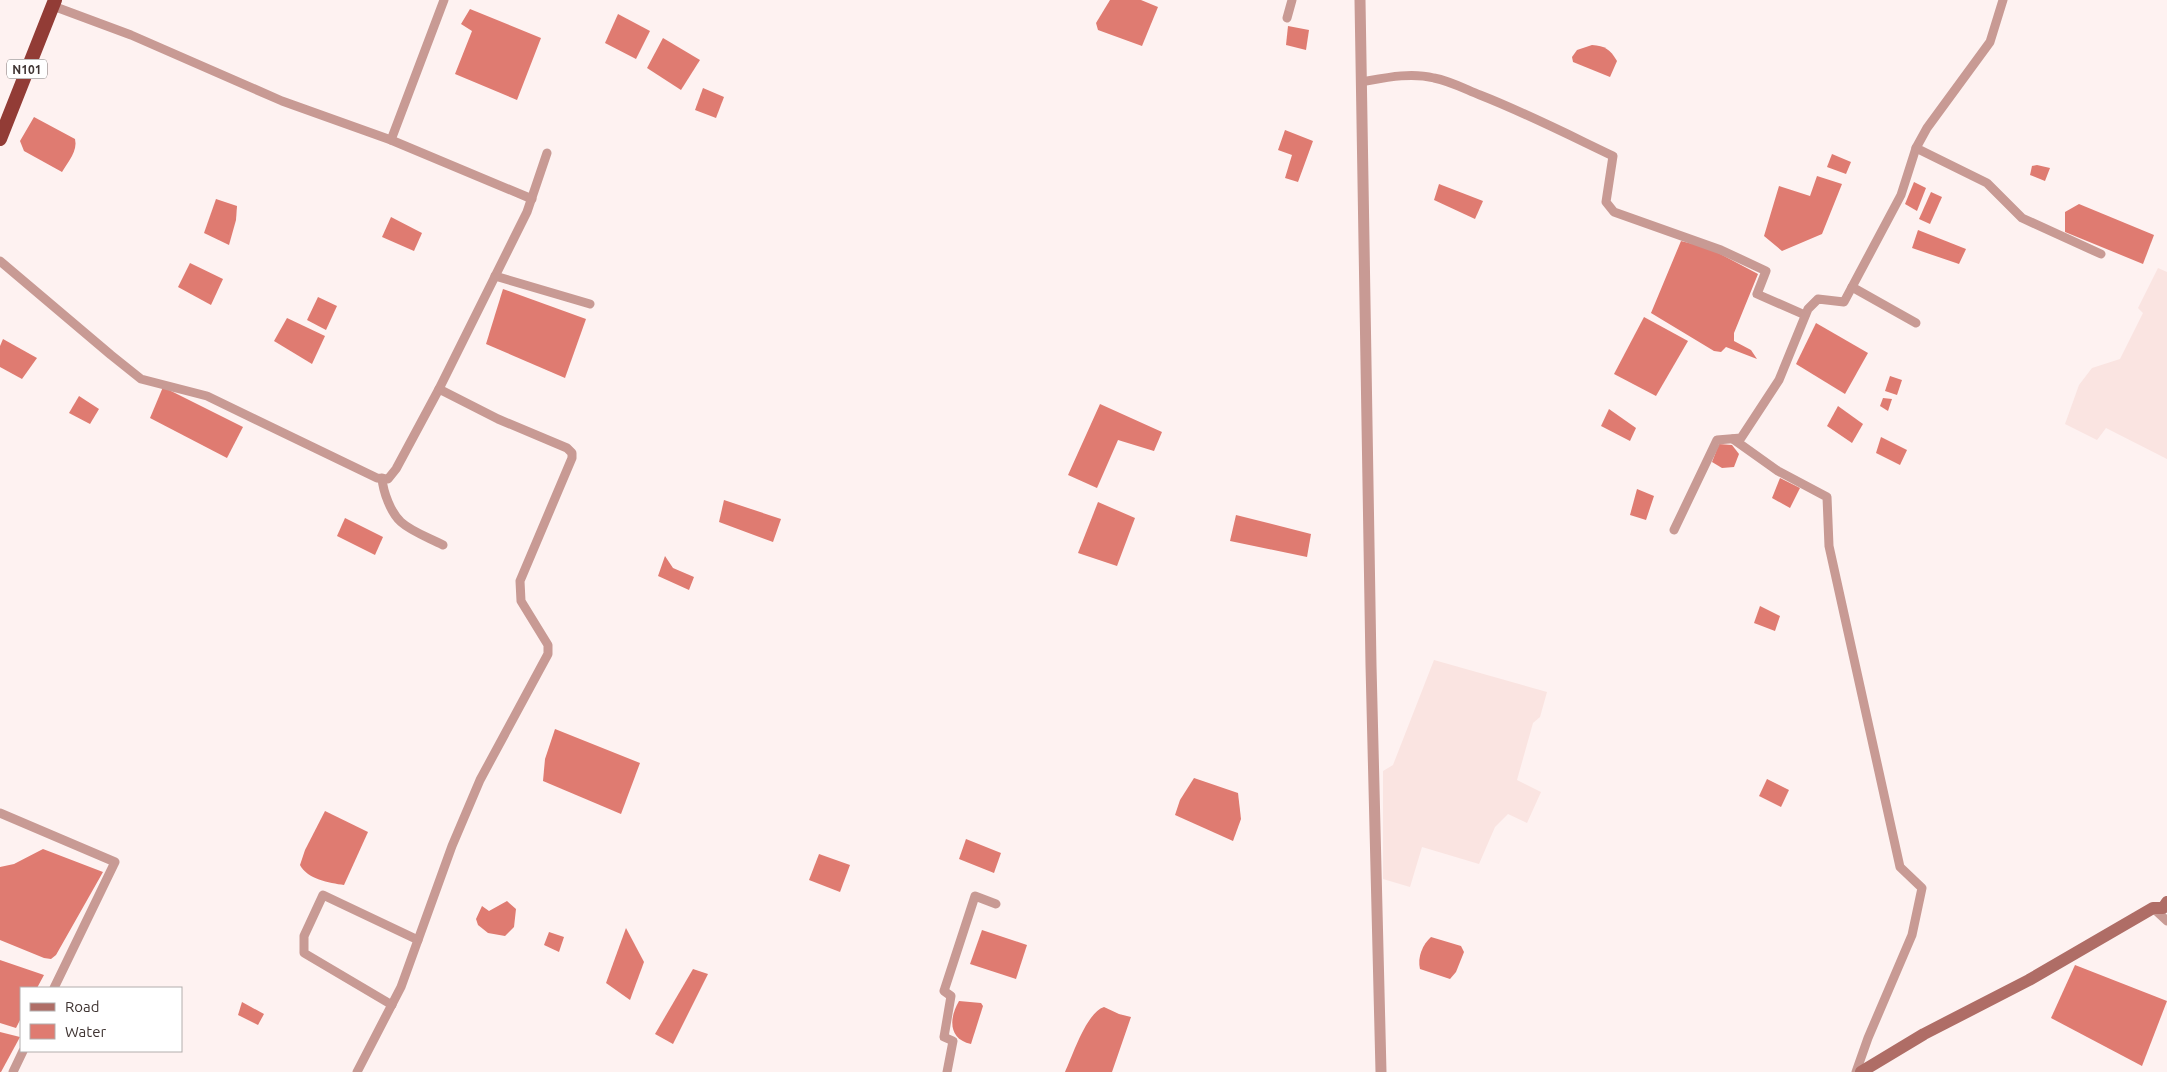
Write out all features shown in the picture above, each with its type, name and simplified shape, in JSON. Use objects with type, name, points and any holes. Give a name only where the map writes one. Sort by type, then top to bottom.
[{"type":"highway","name":"N101","points":[[0,139],[54,3]]},
{"type":"main road","points":[[1860,1072],[1924,1034],[2029,980],[2153,908],[2163,908],[2167,902]]},
{"type":"street","points":[[391,140],[444,0]]},
{"type":"street","points":[[1287,18],[1292,0]]},
{"type":"street","points":[[1360,0],[1371,665],[1381,1072]]},
{"type":"street","points":[[1674,530],[1717,440],[1741,438],[1779,380],[1808,309],[1818,299],[1844,302],[1901,195],[1916,148],[1927,128],[1990,42],[2003,0]]},
{"type":"street","points":[[54,3],[282,101],[391,140],[532,199]]},
{"type":"street","points":[[1361,82],[1387,77],[1417,76],[1432,77],[1446,81],[1506,105],[1612,156],[1613,162],[1606,202],[1614,212],[1721,250],[1766,271],[1757,294],[1805,315]]},
{"type":"street","points":[[1916,148],[1987,183],[2022,218],[2101,254]]},
{"type":"street","points":[[0,261],[141,378],[207,396],[377,478],[388,479],[396,469],[439,389],[495,276],[532,199],[547,153]]},
{"type":"street","points":[[495,276],[590,304]]},
{"type":"street","points":[[1852,287],[1916,323]]},
{"type":"street","points":[[357,1072],[401,987],[452,846],[480,780],[548,654],[548,645],[521,601],[520,581],[572,458],[572,453],[568,448],[498,418],[439,389]]},
{"type":"street","points":[[1733,439],[1778,471],[1827,497],[1828,546],[1900,867],[1922,888],[1912,935],[1868,1038],[1856,1072]]},
{"type":"street","points":[[382,478],[383,490],[400,522],[444,545]]},
{"type":"street","points":[[0,813],[115,862],[54,987]]},
{"type":"street","points":[[392,1005],[304,953],[304,936],[323,894],[418,940]]},
{"type":"street","points":[[948,1072],[953,1041],[944,1036],[951,996],[944,991],[974,896],[996,904]]},
{"type":"street","points":[[2153,908],[2167,921]]},
{"type":"street","points":[[13,1072],[23,1052]]},
{"type":"shaded area","points":[[2158,268],[2167,272],[2167,459],[2106,428],[2097,440],[2065,424],[2079,385],[2092,368],[2120,359],[2143,313],[2138,308]]},
{"type":"shaded area","points":[[1434,660],[1547,692],[1540,717],[1533,723],[1517,780],[1541,792],[1527,823],[1508,814],[1495,827],[1479,864],[1422,847],[1410,887],[1383,879],[1383,771],[1393,765]]},
{"type":"water","points":[[1110,0],[1141,0],[1158,7],[1142,46],[1098,30],[1096,23]]},
{"type":"water","points":[[470,9],[541,38],[517,100],[455,74],[472,31],[461,24]]},
{"type":"water","points":[[618,14],[650,31],[636,59],[605,43]]},
{"type":"water","points":[[1288,26],[1309,30],[1306,50],[1286,45]]},
{"type":"water","points":[[663,38],[700,60],[681,90],[647,68]]},
{"type":"water","points":[[1592,45],[1607,49],[1617,61],[1610,77],[1573,62],[1572,57],[1577,50]]},
{"type":"water","points":[[703,88],[724,97],[716,118],[695,110]]},
{"type":"water","points":[[34,117],[75,139],[74,152],[62,172],[24,151],[20,141]]},
{"type":"water","points":[[1285,130],[1313,141],[1298,182],[1285,178],[1292,155],[1278,150]]},
{"type":"water","points":[[1832,154],[1851,162],[1846,174],[1827,167]]},
{"type":"water","points":[[2037,165],[2050,168],[2045,181],[2030,175],[2032,166]]},
{"type":"water","points":[[1817,176],[1842,184],[1822,234],[1782,251],[1764,236],[1779,186],[1810,196]]},
{"type":"water","points":[[1914,182],[1926,188],[1917,211],[1905,204]]},
{"type":"water","points":[[1439,184],[1483,201],[1475,219],[1434,200]]},
{"type":"water","points":[[1931,192],[1942,197],[1930,224],[1919,219]]},
{"type":"water","points":[[216,199],[237,206],[236,220],[229,245],[204,233]]},
{"type":"water","points":[[2079,204],[2154,235],[2143,264],[2065,232],[2065,212]]},
{"type":"water","points":[[391,217],[422,233],[414,251],[382,237]]},
{"type":"water","points":[[1918,230],[1966,249],[1959,264],[1912,248]]},
{"type":"water","points":[[1681,241],[1709,248],[1758,274],[1734,333],[1734,341],[1751,350],[1757,359],[1726,347],[1721,352],[1714,351],[1651,313]]},
{"type":"water","points":[[190,263],[223,279],[211,305],[178,287]]},
{"type":"water","points":[[503,289],[586,319],[565,378],[486,344]]},
{"type":"water","points":[[318,297],[337,306],[326,330],[307,320]]},
{"type":"water","points":[[1644,317],[1688,341],[1656,396],[1614,374]]},
{"type":"water","points":[[287,318],[325,336],[312,364],[274,341]]},
{"type":"water","points":[[1816,323],[1868,353],[1845,394],[1796,364]]},
{"type":"water","points":[[3,339],[37,358],[22,379],[0,367],[0,346]]},
{"type":"water","points":[[1890,376],[1902,380],[1897,395],[1885,391]]},
{"type":"water","points":[[163,387],[243,427],[227,458],[150,418]]},
{"type":"water","points":[[79,396],[99,409],[90,424],[69,413]]},
{"type":"water","points":[[1883,398],[1892,399],[1888,411],[1880,406]]},
{"type":"water","points":[[1100,404],[1162,432],[1154,451],[1118,440],[1097,488],[1068,475]]},
{"type":"water","points":[[1838,406],[1863,424],[1852,443],[1827,426]]},
{"type":"water","points":[[1609,409],[1636,428],[1630,441],[1601,426]]},
{"type":"water","points":[[1881,437],[1907,450],[1900,465],[1876,453]]},
{"type":"water","points":[[1719,444],[1732,445],[1739,454],[1734,467],[1722,468],[1712,462]]},
{"type":"water","points":[[1780,478],[1800,488],[1790,508],[1772,498]]},
{"type":"water","points":[[1637,489],[1654,496],[1646,520],[1630,515]]},
{"type":"water","points":[[724,500],[781,519],[773,542],[719,522]]},
{"type":"water","points":[[1098,502],[1135,518],[1117,566],[1078,553]]},
{"type":"water","points":[[1236,515],[1311,534],[1307,557],[1230,541]]},
{"type":"water","points":[[345,518],[383,537],[375,555],[337,536]]},
{"type":"water","points":[[665,556],[673,568],[694,577],[689,590],[658,576]]},
{"type":"water","points":[[1760,606],[1780,616],[1775,631],[1754,623]]},
{"type":"water","points":[[555,729],[640,763],[621,814],[543,781],[545,759]]},
{"type":"water","points":[[1194,778],[1238,793],[1241,819],[1233,841],[1175,815],[1180,800]]},
{"type":"water","points":[[1767,779],[1789,790],[1781,807],[1759,796]]},
{"type":"water","points":[[325,811],[368,832],[344,885],[313,877],[303,870],[300,865],[305,850]]},
{"type":"water","points":[[966,839],[1001,853],[994,873],[959,859]]},
{"type":"water","points":[[43,849],[103,872],[56,955],[51,959],[44,958],[0,940],[0,867],[14,864]]},
{"type":"water","points":[[819,854],[850,865],[840,892],[809,880]]},
{"type":"water","points":[[507,901],[516,909],[514,927],[505,936],[488,933],[478,925],[476,919],[482,906],[489,911]]},
{"type":"water","points":[[626,928],[644,962],[630,1000],[606,983]]},
{"type":"water","points":[[982,930],[1027,945],[1016,979],[970,964]]},
{"type":"water","points":[[549,932],[564,937],[559,952],[544,945]]},
{"type":"water","points":[[1431,937],[1461,946],[1464,952],[1456,972],[1450,979],[1420,969],[1421,951]]},
{"type":"water","points":[[0,960],[44,975],[38,987],[20,987],[20,1020],[16,1028],[0,1023]]},
{"type":"water","points":[[2075,965],[2167,1001],[2142,1066],[2051,1018]]},
{"type":"water","points":[[693,969],[708,974],[673,1044],[655,1034]]},
{"type":"water","points":[[959,1001],[981,1003],[983,1006],[971,1044],[958,1038],[954,1033],[953,1014]]},
{"type":"water","points":[[242,1002],[264,1014],[258,1025],[238,1015]]},
{"type":"water","points":[[1104,1007],[1131,1017],[1112,1072],[1065,1072],[1091,1017]]},
{"type":"water","points":[[0,1032],[20,1037],[1,1072],[0,1072]]}]
